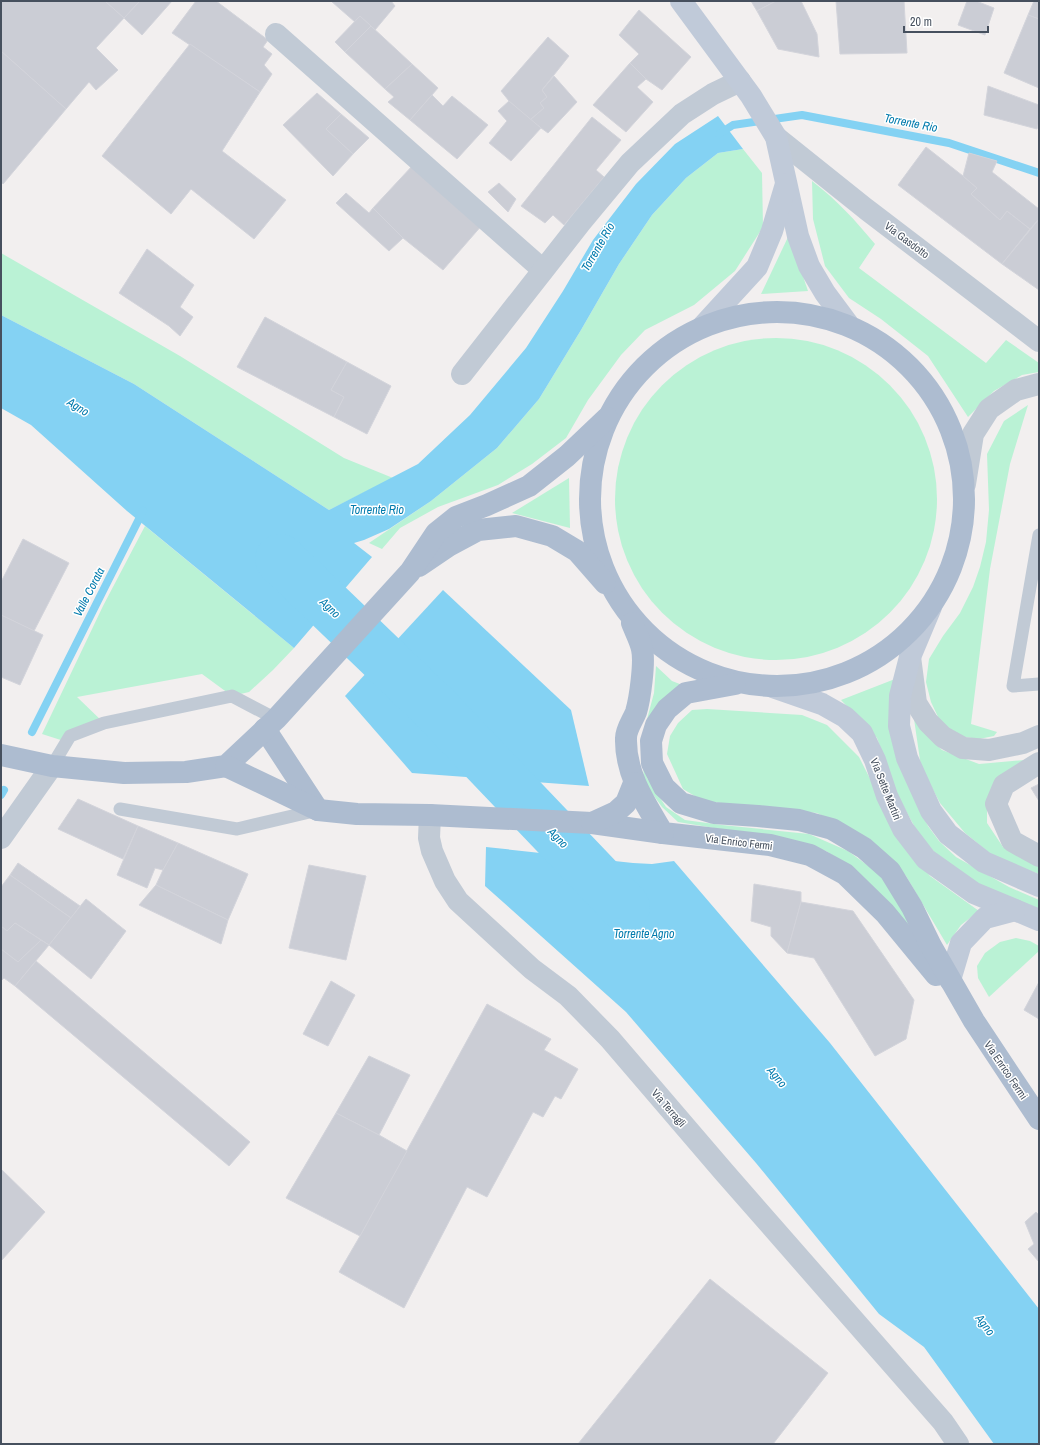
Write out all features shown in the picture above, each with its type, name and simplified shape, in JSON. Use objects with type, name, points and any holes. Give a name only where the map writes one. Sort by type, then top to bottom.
[{"type":"main road","points":[[681,1],[746,89],[776,137],[798,236],[809,266],[825,293],[848,324]]},
{"type":"main road","points":[[703,326],[757,267],[772,231],[787,181]]},
{"type":"main road","points":[[1,755],[52,766],[124,773],[186,772],[226,766],[270,724],[410,572],[436,532],[456,517],[529,486],[567,456],[608,417],[632,379],[664,348],[703,326],[751,312],[800,312],[848,324],[885,344],[916,372],[941,405],[957,443],[965,484],[965,510],[961,536],[954,561],[944,585],[931,607],[910,657],[900,696],[899,726],[907,758],[931,811],[948,834],[984,862],[1039,886]]},
{"type":"main road","points":[[608,417],[590,475],[592,536],[614,593]]},
{"type":"main road","points":[[410,572],[450,545],[478,530],[516,526],[552,536],[577,551],[614,593],[629,616],[643,649],[642,681],[636,711],[626,736],[627,761],[634,783],[663,833]]},
{"type":"main road","points":[[629,616],[652,640],[678,659],[707,674],[738,683],[773,687],[819,682],[862,666],[900,641],[931,607]]},
{"type":"main road","name":"Via Enrico Fermi","points":[[738,683],[686,694],[666,709],[656,725],[651,741],[652,763],[664,787],[681,803],[714,813],[799,820],[832,829],[864,848],[890,872],[912,907],[931,946],[974,1020],[1039,1119]]},
{"type":"main road","name":"Via Sette Martiri","points":[[773,687],[822,704],[845,717],[862,733],[875,760],[887,796],[903,829],[926,859],[974,893],[1039,920]]},
{"type":"main road","points":[[270,724],[318,810]]},
{"type":"main road","name":"Via Enrico Fermi","points":[[226,766],[318,810],[357,814],[592,823],[776,847],[810,855],[845,874],[885,913],[974,1020]]},
{"type":"main road","points":[[592,823],[616,812],[626,803],[634,783]]},
{"type":"main road","points":[[950,980],[961,943],[986,918],[1015,910]]},
{"type":"street","points":[[276,34],[543,270]]},
{"type":"street","points":[[462,374],[543,270],[630,163],[682,114],[713,94],[746,89]]},
{"type":"street","name":"Via Gasdotto","points":[[776,137],[866,209],[1039,341]]},
{"type":"street","points":[[965,484],[973,434],[989,409],[1016,390],[1039,384]]},
{"type":"street","points":[[910,657],[916,703],[928,722],[943,737],[963,748],[989,750],[1023,743],[1039,736]]},
{"type":"street","points":[[1039,763],[1004,784],[996,804],[1012,841],[1039,856]]},
{"type":"street","points":[[1,838],[52,766]]},
{"type":"street","name":"Via Terragli","points":[[437,816],[430,838],[432,851],[445,881],[458,901],[532,969],[568,996],[610,1039],[864,1333],[943,1422],[958,1444]]},
{"type":"lane","points":[[1039,535],[1012,686],[1039,684]]},
{"type":"lane","points":[[52,766],[70,736],[104,723],[232,696],[270,724]]},
{"type":"lane","points":[[120,809],[237,828],[318,810]]},
{"type":"green space","points":[[743,149],[762,173],[763,227],[735,271],[694,305],[645,330],[621,355],[588,400],[566,438],[532,464],[498,485],[438,507],[400,528],[382,549],[369,543],[431,501],[497,448],[539,399],[619,264],[652,215],[686,178],[718,153]]},
{"type":"green space","points":[[812,181],[830,196],[860,226],[875,244],[859,268],[986,363],[1006,340],[1039,363],[1039,372],[1022,375],[994,391],[968,417],[928,356],[881,319],[849,298],[825,266],[813,219]]},
{"type":"green space","points":[[789,235],[808,291],[761,294]]},
{"type":"green space","points":[[1,253],[180,356],[344,458],[393,478],[329,510],[134,384],[1,315]]},
{"type":"green space","points":[[776,338],[807,341],[838,350],[865,365],[890,385],[910,410],[925,437],[934,468],[937,499],[934,530],[925,561],[910,588],[890,613],[865,633],[838,648],[807,657],[776,660],[745,657],[714,648],[687,633],[662,613],[642,588],[627,561],[618,530],[615,499],[618,468],[627,437],[642,410],[662,385],[687,365],[714,350],[745,341]]},
{"type":"green space","points":[[1028,405],[1010,464],[990,569],[971,724],[997,732],[994,736],[979,739],[957,736],[939,719],[931,702],[926,682],[929,659],[943,636],[960,613],[973,587],[980,567],[986,542],[989,510],[987,454],[1004,421]]},
{"type":"green space","points":[[569,478],[570,528],[512,513]]},
{"type":"green space","points":[[145,526],[294,648],[249,692],[232,696],[202,674],[77,697],[104,723],[67,742],[42,734],[103,606]]},
{"type":"green space","points":[[656,666],[672,681],[690,688],[646,723],[654,693]]},
{"type":"green space","points":[[895,679],[910,788],[928,826],[939,841],[956,857],[1009,887],[1039,900],[1039,909],[999,896],[946,865],[919,835],[898,796],[877,738],[841,700]]},
{"type":"green space","points":[[707,709],[802,715],[827,725],[859,757],[899,836],[930,876],[979,911],[961,925],[947,945],[906,876],[870,839],[817,813],[703,801],[683,789],[667,754],[670,736],[678,723],[692,710]]},
{"type":"green space","points":[[913,712],[924,732],[942,750],[979,764],[1025,760],[987,803],[987,823],[1003,847],[1039,866],[1039,874],[997,859],[965,833],[940,803],[921,767]]},
{"type":"green space","points":[[642,745],[647,778],[666,807],[685,820],[809,834],[848,851],[878,873],[911,916],[944,979],[855,870],[826,851],[775,838],[678,822],[662,807],[644,782]]},
{"type":"green space","points":[[1016,938],[1030,941],[1039,946],[1039,951],[989,997],[978,978],[977,966],[985,953],[1000,942]]},
{"type":"water","points":[[718,116],[743,149],[718,153],[686,178],[652,215],[619,264],[539,399],[497,448],[431,501],[389,529],[354,543],[372,557],[294,648],[127,511],[31,425],[1,408],[1,315],[134,384],[329,510],[418,464],[470,415],[526,348],[563,291],[593,240],[636,184],[675,144]]},
{"type":"water","points":[[443,590],[571,710],[589,786],[412,773],[345,696]]},
{"type":"water","name":"Torrente Agno","points":[[486,847],[633,863],[652,864],[674,861],[830,1043],[1039,1309],[1039,1444],[994,1444],[924,1347],[879,1314],[756,1163],[626,1012],[485,886]]},
{"type":"building","points":[[1,1],[105,1],[124,18],[96,48],[118,70],[96,90],[89,82],[66,109],[1,51]]},
{"type":"building","points":[[105,1],[140,1],[124,18]]},
{"type":"building","points":[[140,1],[172,1],[142,35],[124,18]]},
{"type":"building","points":[[196,1],[216,1],[268,40],[263,47],[272,54],[264,65],[272,74],[260,92],[172,33]]},
{"type":"building","points":[[331,1],[391,1],[395,6],[375,30],[360,16],[355,22]]},
{"type":"building","points":[[751,1],[776,1],[757,11]]},
{"type":"building","points":[[776,1],[801,1],[817,34],[819,57],[778,49],[757,11]]},
{"type":"building","points":[[836,1],[904,1],[907,53],[840,54]]},
{"type":"building","points":[[967,1],[976,1],[994,8],[985,35],[958,25]]},
{"type":"building","points":[[1034,1],[1039,1],[1039,19],[1028,15]]},
{"type":"building","points":[[639,10],[691,57],[662,90],[646,79],[630,63],[639,54],[619,35]]},
{"type":"building","points":[[1028,15],[1039,19],[1039,88],[1004,73]]},
{"type":"building","points":[[360,16],[371,26],[345,52],[335,42]]},
{"type":"building","points":[[371,26],[412,64],[385,89],[345,52]]},
{"type":"building","points":[[548,37],[569,56],[542,90],[547,97],[540,103],[544,108],[530,120],[509,101],[501,91]]},
{"type":"building","points":[[190,44],[260,92],[222,151],[286,200],[254,239],[191,189],[171,214],[102,156]]},
{"type":"building","points":[[1,51],[66,109],[3,184],[1,182]]},
{"type":"building","points":[[630,63],[646,79],[637,87],[653,102],[626,132],[593,105]]},
{"type":"building","points":[[412,64],[438,88],[410,120],[388,102],[394,97],[385,89]]},
{"type":"building","points":[[554,76],[577,102],[548,133],[530,120],[544,108],[540,103],[547,97],[542,90]]},
{"type":"building","points":[[988,86],[1039,105],[1039,121],[1037,129],[984,115]]},
{"type":"building","points":[[317,93],[341,114],[326,129],[353,154],[333,176],[283,125]]},
{"type":"building","points":[[432,95],[443,106],[452,96],[488,125],[457,159],[410,120]]},
{"type":"building","points":[[509,101],[541,128],[511,161],[489,143],[507,121],[498,111]]},
{"type":"building","points":[[341,114],[369,138],[353,154],[326,129]]},
{"type":"building","points":[[592,117],[621,140],[596,170],[604,177],[564,225],[553,215],[545,223],[521,206]]},
{"type":"building","points":[[926,147],[977,188],[971,194],[1000,220],[1007,211],[1030,229],[1002,264],[898,185]]},
{"type":"building","points":[[969,153],[997,161],[992,172],[1039,209],[1039,219],[1030,229],[1007,211],[1000,220],[971,194],[977,188],[963,176]]},
{"type":"building","points":[[414,164],[483,224],[443,270],[403,238],[373,208]]},
{"type":"building","points":[[499,183],[516,199],[508,212],[488,192]]},
{"type":"building","points":[[346,193],[369,213],[373,208],[403,238],[389,251],[336,203]]},
{"type":"building","points":[[1039,219],[1039,290],[1002,264]]},
{"type":"building","points":[[147,249],[194,285],[180,307],[193,317],[180,336],[169,326],[119,293]]},
{"type":"building","points":[[265,317],[347,362],[331,390],[344,397],[334,417],[237,367]]},
{"type":"building","points":[[347,362],[391,386],[367,434],[334,417],[344,397],[331,390]]},
{"type":"building","points":[[23,539],[69,563],[34,631],[1,615],[1,582]]},
{"type":"building","points":[[1,615],[43,635],[20,685],[1,677]]},
{"type":"building","points":[[1039,784],[1039,801],[1031,788]]},
{"type":"building","points":[[78,799],[138,826],[123,859],[58,829]]},
{"type":"building","points":[[138,826],[178,843],[163,870],[155,868],[147,888],[117,875]]},
{"type":"building","points":[[178,843],[248,874],[228,920],[156,885]]},
{"type":"building","points":[[18,863],[80,906],[71,918],[10,875]]},
{"type":"building","points":[[309,865],[366,876],[346,960],[289,948]]},
{"type":"building","points":[[10,875],[71,918],[49,945],[15,923],[7,931],[1,926],[1,887]]},
{"type":"building","points":[[754,884],[801,892],[801,902],[787,953],[771,936],[771,927],[751,921]]},
{"type":"building","points":[[156,885],[228,920],[221,944],[139,905]]},
{"type":"building","points":[[86,899],[126,931],[91,979],[49,945]]},
{"type":"building","points":[[801,902],[853,911],[914,1000],[906,1039],[875,1056],[814,958],[787,953]]},
{"type":"building","points":[[15,923],[41,940],[18,962],[1,949],[1,926],[7,931]]},
{"type":"building","points":[[41,940],[49,945],[15,986],[4,978],[1,981],[1,949],[18,962]]},
{"type":"building","points":[[36,961],[250,1142],[229,1166],[15,986]]},
{"type":"building","points":[[331,981],[355,995],[328,1046],[303,1034]]},
{"type":"building","points":[[1039,982],[1039,1019],[1024,1010]]},
{"type":"building","points":[[487,1004],[551,1039],[544,1050],[578,1069],[561,1099],[555,1096],[543,1117],[533,1112],[487,1197],[467,1187],[404,1308],[339,1272]]},
{"type":"building","points":[[369,1056],[410,1075],[379,1135],[336,1113]]},
{"type":"building","points":[[336,1113],[407,1151],[360,1236],[286,1198]]},
{"type":"building","points":[[1,1169],[45,1212],[1,1261]]},
{"type":"building","points":[[1036,1212],[1039,1215],[1039,1262],[1028,1249],[1034,1244],[1025,1222]]},
{"type":"building","points":[[710,1279],[828,1373],[773,1444],[578,1444]]},
{"type":"waterway","name":"Torrente Rio","points":[[719,134],[733,125],[802,115],[949,143],[1039,173]]},
{"type":"waterway","name":"Valle Corata","points":[[32,732],[143,511]]},
{"type":"waterway","name":"Agno","points":[[280,559],[436,709],[625,907]]},
{"type":"waterway","name":"Valle Corata","points":[[1,795],[4,790]]}]
